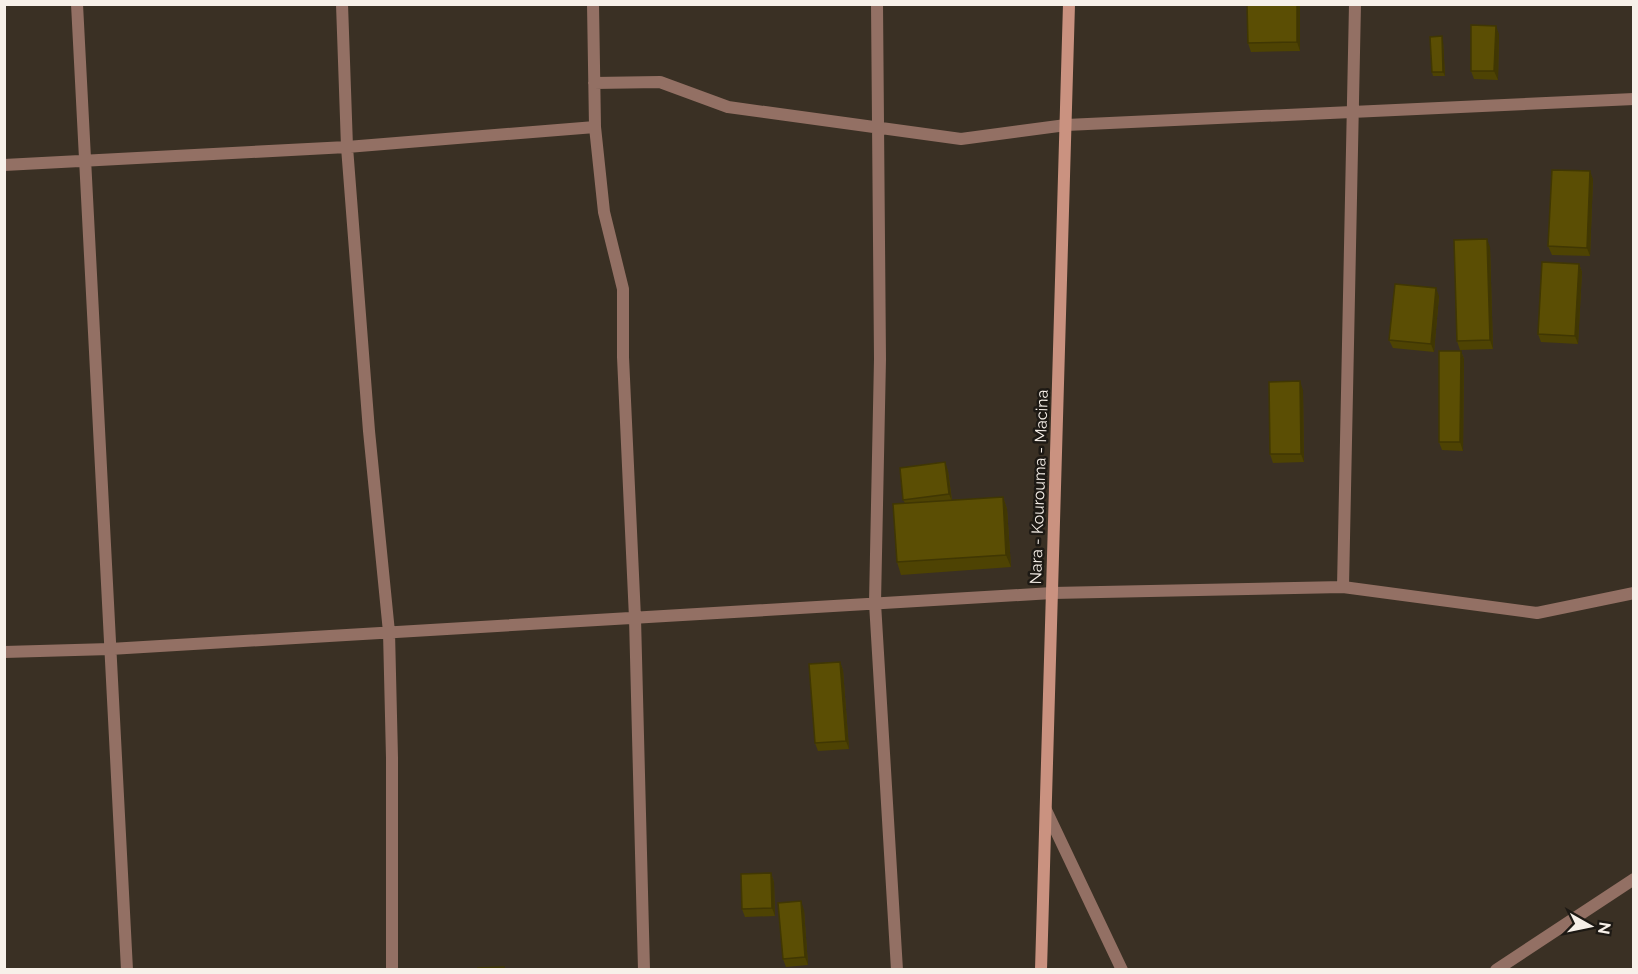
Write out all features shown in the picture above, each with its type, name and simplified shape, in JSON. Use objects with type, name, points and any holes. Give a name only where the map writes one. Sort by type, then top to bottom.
[{"type":"main road","name":"Nara - Kourouma - Macina","points":[[1041,969],[1069,4]]},
{"type":"street","points":[[77,4],[127,969]]},
{"type":"street","points":[[342,4],[346,147],[369,431],[389,632],[392,758],[392,969]]},
{"type":"street","points":[[593,4],[595,128],[604,212],[623,289],[623,357],[635,618],[644,969]]},
{"type":"street","points":[[877,4],[880,359],[875,603],[897,969]]},
{"type":"street","points":[[1343,587],[1355,4]]},
{"type":"street","points":[[594,83],[660,82],[728,107],[961,139],[1066,125],[1634,99]]},
{"type":"street","points":[[4,165],[346,147],[595,128]]},
{"type":"street","points":[[4,652],[110,649],[1052,593],[1343,587],[1537,613],[1634,593]]},
{"type":"street","points":[[1046,810],[1122,969]]},
{"type":"street","points":[[1496,969],[1634,879]]},
{"type":"building","points":[[1247,4],[1297,4],[1297,42],[1248,43]]},
{"type":"building","points":[[1471,25],[1496,26],[1494,71],[1471,71]]},
{"type":"building","points":[[1442,36],[1443,72],[1432,72],[1430,37]]},
{"type":"building","points":[[1552,170],[1590,171],[1587,248],[1548,246]]},
{"type":"building","points":[[1487,239],[1490,340],[1457,341],[1454,240]]},
{"type":"building","points":[[1542,262],[1579,264],[1575,336],[1538,334]]},
{"type":"building","points":[[1395,284],[1436,288],[1431,344],[1389,340]]},
{"type":"building","points":[[1439,351],[1461,351],[1460,442],[1439,442]]},
{"type":"building","points":[[1300,381],[1301,454],[1270,454],[1269,382]]},
{"type":"building","points":[[945,462],[949,494],[903,500],[900,468]]},
{"type":"building","points":[[1003,497],[1006,555],[897,562],[893,504]]},
{"type":"building","points":[[840,662],[846,741],[815,743],[809,664]]},
{"type":"building","points":[[771,873],[772,908],[742,909],[741,874]]},
{"type":"building","points":[[801,901],[805,957],[783,959],[778,903]]},
{"type":"building","points":[[504,967],[504,969],[478,969],[478,968]]}]
